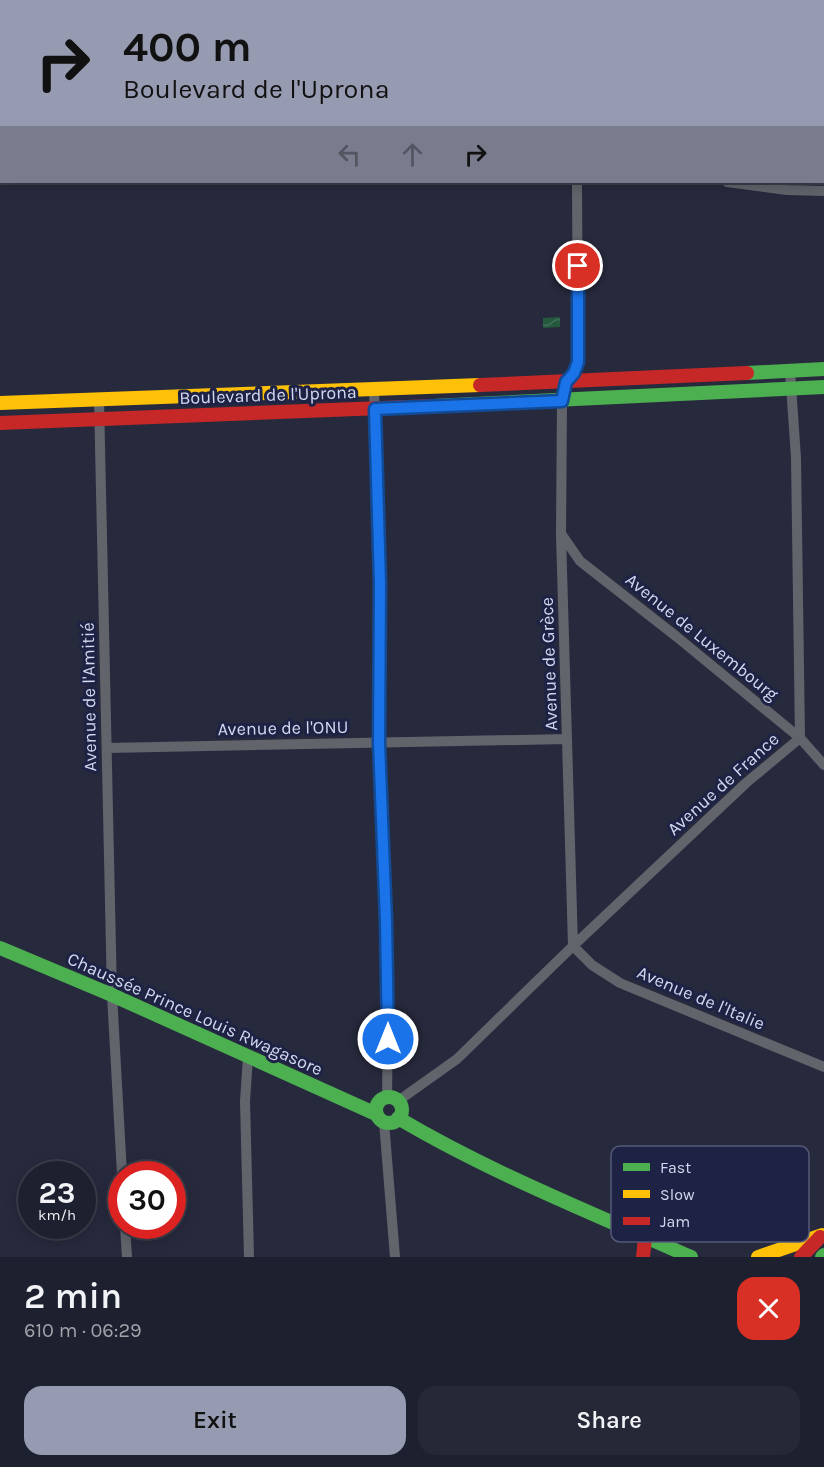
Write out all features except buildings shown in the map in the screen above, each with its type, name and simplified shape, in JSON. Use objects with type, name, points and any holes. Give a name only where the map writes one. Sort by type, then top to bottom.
[{"type":"street","name":"Avenue de Grèce","points":[[573,946],[561,535],[562,401],[566,382],[574,373],[578,362],[577,183]]},
{"type":"street","points":[[735,183],[788,190],[824,190]]},
{"type":"street","name":"Boulevard de l'Uprona","points":[[0,403],[224,393],[374,390],[824,369]]},
{"type":"street","name":"Avenue de France","points":[[392,1099],[457,1059],[746,783],[800,738],[798,518],[790,371]]},
{"type":"street","name":"Boulevard de l'Uprona","points":[[0,423],[562,401],[824,387]]},
{"type":"street","points":[[374,390],[380,584],[379,743],[388,1019],[392,1099],[401,1108],[386,1118]]},
{"type":"street","name":"Avenue de l'Amitié","points":[[99,399],[112,995],[121,1161]]},
{"type":"street","name":"Avenue de Luxembourg","points":[[561,535],[580,561],[800,738],[824,765]]},
{"type":"street","name":"Avenue de l'ONU","points":[[107,748],[567,739]]},
{"type":"street","name":"Avenue de l'Italie","points":[[573,946],[592,965],[620,983],[824,1068]]},
{"type":"street","name":"Chaussée Prince Louis Rwagasore","points":[[0,948],[112,995],[432,1138],[611,1222]]},
{"type":"street","points":[[248,1057],[245,1101],[249,1257]]},
{"type":"street","points":[[392,1099],[377,1105],[386,1118],[395,1257]]},
{"type":"street","points":[[801,1257],[823,1234]]},
{"type":"street","points":[[126,1239],[127,1257]]},
{"type":"street","points":[[643,1257],[645,1242]]},
{"type":"street","name":"Chaussée Prince Louis Rwagasore","points":[[654,1242],[690,1257]]},
{"type":"street","points":[[758,1257],[800,1242]]},
{"type":"water","points":[[560,317],[560,327],[543,328],[543,318]]},
{"type":"traffic: fast","points":[[747,373],[824,369]]},
{"type":"traffic: fast","points":[[433,406],[824,387]]},
{"type":"traffic: fast","points":[[0,948],[112,995],[376,1114]]},
{"type":"traffic: fast","points":[[389,1097],[398,1101],[402,1110],[398,1119],[389,1123],[380,1119],[376,1110],[380,1101],[389,1097]]},
{"type":"traffic: fast","points":[[398,1118],[505,1175],[611,1222]]},
{"type":"traffic: fast","points":[[657,1242],[691,1257]]},
{"type":"traffic: slow","points":[[0,403],[480,385]]},
{"type":"traffic: slow","points":[[809,1239],[822,1235]]},
{"type":"traffic: slow","points":[[758,1257],[802,1242]]},
{"type":"traffic: jam","points":[[480,385],[747,373]]},
{"type":"traffic: jam","points":[[0,423],[433,406]]},
{"type":"traffic: jam","points":[[801,1257],[820,1237]]},
{"type":"traffic: jam","points":[[643,1257],[645,1242]]},
{"type":"route","points":[[388,1039],[379,743],[380,584],[375,409],[562,401],[566,382],[574,373],[578,362],[578,266]]}]
